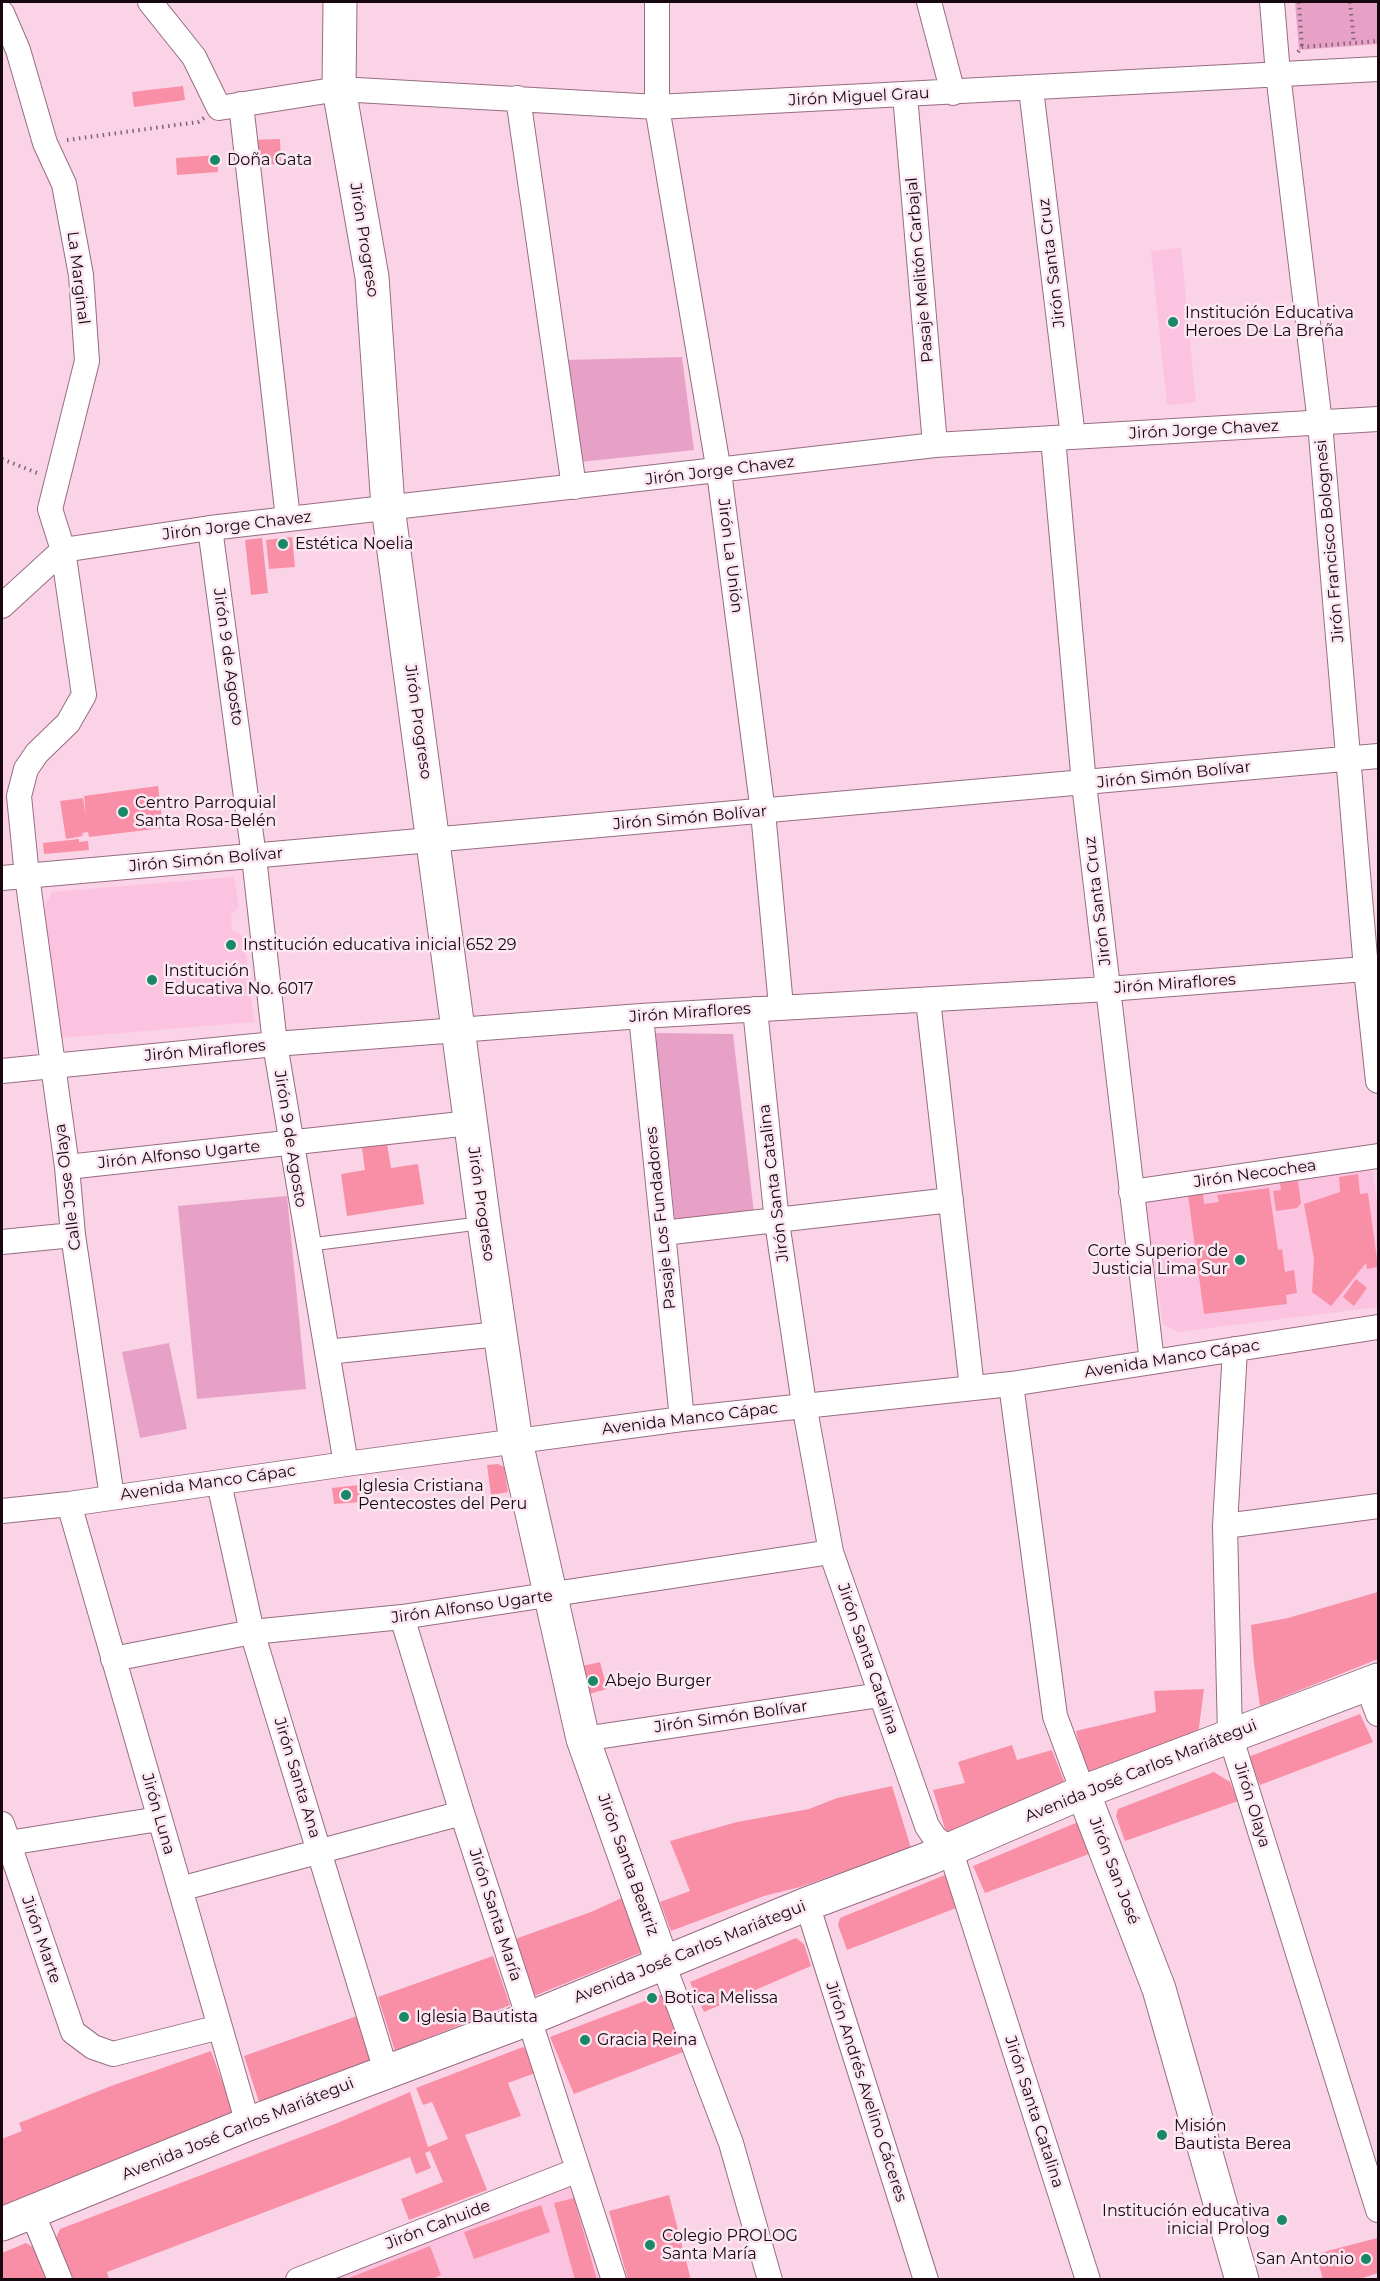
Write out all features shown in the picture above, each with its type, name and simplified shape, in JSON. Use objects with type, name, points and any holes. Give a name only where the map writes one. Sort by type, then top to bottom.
[{"type":"street","points":[[150,2],[230,106],[288,519]]},
{"type":"street","name":"Jirón Progreso","points":[[340,2],[339,89],[372,277],[388,507],[434,838],[483,1223],[516,1442]]},
{"type":"street","name":"Jirón La Unión","points":[[657,2],[657,107],[719,472],[763,812],[781,1006]]},
{"type":"street","points":[[929,2],[953,93]]},
{"type":"street","name":"Jirón Francisco Bolognesi","points":[[1272,2],[1278,75],[1320,423],[1349,758],[1372,968],[1378,1081]]},
{"type":"street","name":"La Marginal","points":[[2,13],[18,50],[45,143],[64,184],[81,275],[87,361],[50,509],[63,550],[84,695],[68,723],[37,753],[21,782],[19,796],[27,876]]},
{"type":"street","name":"Jirón Miguel Grau","points":[[230,106],[339,89],[657,107],[1378,69]]},
{"type":"street","name":"Jirón Santa Cruz","points":[[1031,89],[1063,438],[1084,784],[1152,1362]]},
{"type":"street","name":"Pasaje Melitón Carbajal","points":[[905,95],[935,445]]},
{"type":"street","points":[[518,99],[574,487]]},
{"type":"street","name":"Jirón Jorge Chavez","points":[[63,550],[210,528],[719,472],[935,445],[1378,419]]},
{"type":"street","name":"Jirón 9 de Agosto","points":[[210,528],[254,857],[275,1044],[307,1245],[346,1464]]},
{"type":"street","points":[[2,606],[63,550]]},
{"type":"street","name":"Jirón Simón Bolívar","points":[[2,878],[170,862],[254,857],[434,838],[1084,784],[1378,756]]},
{"type":"street","name":"Calle Jose Olaya","points":[[27,876],[67,1167],[73,1235],[112,1497]]},
{"type":"street","name":"Jirón Miraflores","points":[[2,1071],[275,1044],[641,1016],[781,1006],[1108,989],[1372,968]]},
{"type":"street","points":[[928,1000],[972,1388]]},
{"type":"street","name":"Jirón Santa Catalina","points":[[755,1009],[777,1222],[804,1404],[831,1552],[927,1826],[935,1838],[950,1850],[1088,2280]]},
{"type":"street","name":"Pasaje Los Fundadores","points":[[641,1016],[682,1419]]},
{"type":"street","name":"Jirón Alfonso Ugarte","points":[[67,1167],[470,1124]]},
{"type":"street","name":"Jirón Necochea","points":[[1131,1192],[1378,1156]]},
{"type":"street","points":[[663,1233],[777,1222],[951,1200]]},
{"type":"street","points":[[2,1242],[73,1235]]},
{"type":"street","name":"Avenida Manco Cápac","points":[[2,1511],[69,1504],[682,1419],[804,1404],[1011,1384],[1378,1327]]},
{"type":"street","points":[[327,1352],[499,1334]]},
{"type":"street","name":"Jirón Olaya","points":[[1235,1349],[1225,1526],[1230,1735],[1378,2210]]},
{"type":"street","name":"Jirón San José","points":[[1011,1384],[1055,1716],[1159,1989],[1242,2280]]},
{"type":"street","name":"Jirón Santa Beatriz","points":[[516,1442],[583,1739],[663,1964],[731,2144],[770,2280]]},
{"type":"street","name":"Jirón Santa Ana","points":[[219,1483],[252,1632],[386,2070]]},
{"type":"street","name":"Jirón Luna","points":[[69,1504],[248,2124]]},
{"type":"street","points":[[1225,1526],[1378,1506]]},
{"type":"street","name":"Jirón Alfonso Ugarte","points":[[113,1659],[252,1632],[402,1617],[831,1552]]},
{"type":"street","name":"Jirón Santa María","points":[[402,1617],[462,1813],[614,2280]]},
{"type":"street","name":"Avenida José Carlos Mariátegui","points":[[2,2224],[386,2070],[528,2019],[807,1904],[950,1850],[1083,1792],[1230,1735],[1375,1693]]},
{"type":"street","name":"Jirón Simón Bolívar","points":[[583,1739],[880,1695]]},
{"type":"street","points":[[180,1889],[462,1813]]},
{"type":"street","points":[[3,1837],[159,1819]]},
{"type":"street","name":"Jirón Marte","points":[[3,1837],[73,2032],[93,2047],[113,2054],[220,2027]]},
{"type":"street","name":"Jirón Andrés Avelino Cáceres","points":[[807,1904],[926,2280]]},
{"type":"street","name":"Jirón Cahuide","points":[[298,2280],[578,2170]]},
{"type":"street","points":[[32,2212],[60,2280]]},
{"type":"lane","points":[[307,1245],[483,1223]]},
{"type":"path","points":[[1299,2],[1302,47],[1378,41]]},
{"type":"path","points":[[1350,2],[1354,43]]},
{"type":"path","points":[[45,143],[198,122],[230,106]]},
{"type":"path","points":[[2,459],[57,482]]},
{"type":"shaded area","points":[[1295,2],[1378,2],[1378,44],[1299,50]]},
{"type":"shaded area","name":"Institución Educativa Heroes De La Breña","points":[[1181,248],[1196,402],[1167,405],[1151,251]]},
{"type":"shaded area","points":[[682,357],[694,450],[580,462],[565,360]]},
{"type":"shaded area","name":"Institución Educativa No. 6017","points":[[234,877],[239,907],[231,915],[232,930],[244,937],[254,1022],[62,1038],[44,908],[52,892]]},
{"type":"shaded area","points":[[655,1033],[733,1034],[754,1213],[675,1221]]},
{"type":"shaded area","points":[[1372,1167],[1378,1208],[1378,1307],[1177,1332],[1163,1324],[1144,1200]]},
{"type":"shaded area","points":[[287,1196],[306,1389],[197,1399],[178,1206]]},
{"type":"shaded area","points":[[169,1343],[187,1429],[140,1438],[122,1352]]},
{"type":"shaded area","points":[[567,2187],[575,2190],[600,2279],[327,2280]]},
{"type":"building","points":[[183,86],[185,100],[134,107],[132,92]]},
{"type":"building","points":[[280,139],[281,164],[250,165],[250,140]]},
{"type":"building","points":[[217,155],[218,172],[177,175],[176,158]]},
{"type":"building","points":[[292,537],[295,567],[269,569],[266,540]]},
{"type":"building","points":[[262,538],[268,593],[251,595],[245,540]]},
{"type":"building","name":"Centro Parroquial Santa Rosa-Belén","points":[[158,786],[163,828],[89,837],[88,832],[82,833],[83,836],[66,839],[60,801],[83,798],[86,817],[84,796]]},
{"type":"building","points":[[79,839],[79,842],[88,841],[89,850],[44,854],[43,843]]},
{"type":"building","points":[[386,1138],[391,1168],[418,1164],[424,1204],[347,1216],[341,1174],[365,1170],[361,1141]]},
{"type":"building","points":[[1358,1174],[1360,1194],[1368,1193],[1378,1267],[1367,1269],[1366,1263],[1331,1306],[1312,1292],[1314,1259],[1304,1204],[1340,1192],[1339,1177]]},
{"type":"building","points":[[1298,1181],[1301,1203],[1297,1208],[1276,1211],[1273,1191],[1281,1190],[1280,1183]]},
{"type":"building","name":"Corte Superior de Justicia Lima Sur","points":[[1269,1188],[1278,1250],[1282,1249],[1285,1272],[1294,1270],[1297,1293],[1286,1295],[1287,1304],[1204,1314],[1188,1195],[1203,1193],[1204,1204],[1219,1202],[1217,1195]]},
{"type":"building","points":[[1356,1279],[1367,1288],[1354,1306],[1343,1297]]},
{"type":"building","points":[[498,1464],[504,1467],[508,1492],[491,1495],[487,1465]]},
{"type":"building","name":"Iglesia Cristiana Pentecostes del Peru","points":[[359,1485],[361,1502],[334,1504],[332,1488]]},
{"type":"building","points":[[1378,1592],[1378,1659],[1260,1706],[1251,1625],[1288,1618]]},
{"type":"building","points":[[600,1662],[607,1689],[585,1695],[578,1667]]},
{"type":"building","points":[[1204,1689],[1198,1735],[1087,1777],[1076,1731],[1156,1712],[1154,1691]]},
{"type":"building","points":[[1360,1714],[1373,1742],[1260,1785],[1248,1757]]},
{"type":"building","points":[[1012,1745],[1017,1760],[1052,1750],[1066,1786],[946,1832],[933,1790],[965,1783],[958,1762]]},
{"type":"building","points":[[1214,1772],[1230,1782],[1238,1801],[1125,1841],[1116,1816],[1118,1809]]},
{"type":"building","points":[[892,1786],[911,1848],[800,1887],[764,1896],[671,1931],[660,1902],[690,1891],[670,1841],[737,1822],[809,1809],[837,1798]]},
{"type":"building","points":[[1078,1822],[1097,1851],[985,1893],[973,1866]]},
{"type":"building","points":[[945,1875],[954,1878],[964,1905],[847,1950],[838,1925],[840,1918]]},
{"type":"building","points":[[624,1897],[645,1951],[534,1996],[515,1939],[591,1912]]},
{"type":"building","points":[[796,1938],[804,1944],[811,1966],[704,2012],[690,1982]]},
{"type":"building","points":[[493,1956],[510,2005],[395,2051],[378,1997]]},
{"type":"building","points":[[663,1994],[686,2051],[574,2094],[550,2037]]},
{"type":"building","points":[[357,2016],[371,2062],[260,2105],[244,2056]]},
{"type":"building","points":[[523,2047],[531,2053],[538,2072],[508,2083],[521,2116],[465,2135],[487,2190],[409,2220],[401,2199],[443,2182],[430,2151],[425,2153],[431,2168],[416,2174],[410,2157],[107,2272],[109,2280],[74,2280],[56,2238],[60,2229],[335,2124],[410,2092],[428,2147],[448,2139],[432,2102],[423,2105],[416,2088]]},
{"type":"building","points":[[211,2051],[235,2117],[2,2208],[2,2139],[22,2131],[19,2123],[111,2086]]},
{"type":"building","name":"Colegio PROLOG Santa María","points":[[669,2195],[691,2280],[628,2280],[609,2211]]},
{"type":"building","points":[[574,2198],[597,2280],[575,2280],[554,2203]]},
{"type":"building","points":[[541,2205],[550,2232],[474,2259],[464,2232]]},
{"type":"building","points":[[1377,2238],[1378,2273],[1356,2280],[1323,2280],[1316,2254]]},
{"type":"building","points":[[26,2243],[36,2249],[47,2280],[2,2280],[2,2253]]},
{"type":"building","points":[[430,2246],[441,2275],[430,2280],[344,2280]]},
{"type":"place","name":"Doña Gata","points":[[215,160]]},
{"type":"place","name":"Institución Educativa Heroes De La Breña","points":[[1173,322]]},
{"type":"place","name":"Estética Noelia","points":[[283,544]]},
{"type":"place","name":"Centro Parroquial Santa Rosa-Belén","points":[[123,812]]},
{"type":"place","name":"Institución educativa inicial 652 29","points":[[231,945]]},
{"type":"place","name":"Institución Educativa No. 6017","points":[[152,980]]},
{"type":"place","name":"Corte Superior de Justicia Lima Sur","points":[[1240,1260]]},
{"type":"place","name":"Iglesia Cristiana Pentecostes del Peru","points":[[346,1495]]},
{"type":"place","name":"Abejo Burger","points":[[593,1681]]},
{"type":"place","name":"Botica Melissa","points":[[652,1998]]},
{"type":"place","name":"Iglesia Bautista","points":[[404,2017]]},
{"type":"place","name":"Gracia Reina","points":[[585,2040]]},
{"type":"place","name":"Misión Bautista Berea","points":[[1162,2135]]},
{"type":"place","name":"Institución educativa inicial Prolog","points":[[1282,2220]]},
{"type":"place","name":"Colegio PROLOG Santa María","points":[[650,2245]]},
{"type":"place","name":"San Antonio","points":[[1366,2259]]}]
